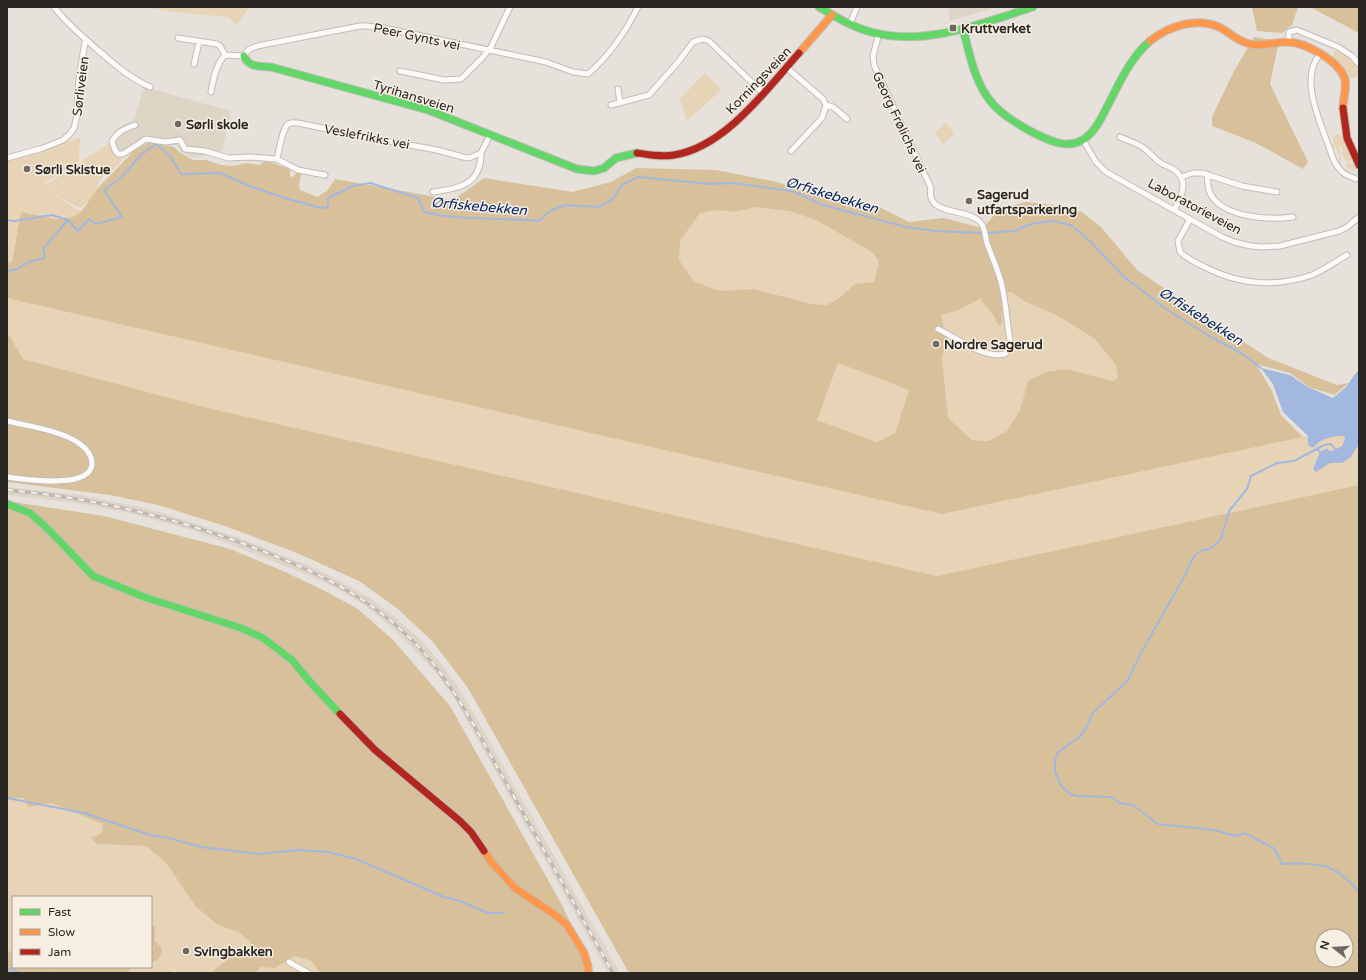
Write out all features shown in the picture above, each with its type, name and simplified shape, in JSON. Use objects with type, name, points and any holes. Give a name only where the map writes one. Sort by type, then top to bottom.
[{"type":"street","name":"Sørliveien","points":[[54,7],[67,23],[120,70],[150,87]]},
{"type":"street","points":[[400,71],[444,80],[461,79],[488,51],[495,41],[510,7]]},
{"type":"street","name":"Peer Gynts vei","points":[[244,56],[246,51],[250,48],[262,45],[367,26],[384,28],[546,62],[573,72],[588,74],[619,39],[638,7]]},
{"type":"street","points":[[819,7],[850,24],[879,33],[903,36],[946,33],[1033,7]]},
{"type":"street","points":[[850,24],[857,7]]},
{"type":"street","name":"Korningsveien","points":[[577,169],[594,171],[604,168],[616,158],[636,153],[659,156],[673,155],[687,152],[702,146],[720,134],[750,109],[832,15]]},
{"type":"street","points":[[963,29],[980,86],[1000,112],[1015,123],[1056,143],[1069,144],[1083,140],[1091,132],[1100,121],[1141,49],[1150,40],[1163,32],[1181,25],[1198,23],[1209,24],[1220,28],[1239,41],[1250,45],[1289,42],[1304,44],[1320,54],[1344,76],[1346,84],[1343,110],[1345,129],[1348,141],[1359,165]]},
{"type":"street","points":[[1289,42],[1289,32],[1298,30],[1342,49],[1352,56],[1359,64]]},
{"type":"street","name":"Georg Frølichs vei","points":[[879,33],[873,56],[874,65],[931,188],[931,196],[938,207],[972,216],[982,225],[1003,288],[1010,341],[1009,349],[1005,354],[993,354],[965,344],[938,328]]},
{"type":"street","points":[[178,38],[217,44],[220,46],[225,55]]},
{"type":"street","points":[[611,105],[649,96],[693,42],[703,39],[709,41],[764,94]]},
{"type":"street","name":"Sørliveien","points":[[7,158],[43,148],[69,136],[74,128],[76,120],[79,78],[86,40]]},
{"type":"street","points":[[194,64],[199,42]]},
{"type":"street","points":[[1320,54],[1312,67],[1313,103],[1336,166],[1344,174],[1356,179]]},
{"type":"street","points":[[211,92],[221,59],[225,55],[244,56]]},
{"type":"street","name":"Tyrihansveien","points":[[244,56],[250,64],[271,68],[428,110],[577,169]]},
{"type":"street","points":[[787,68],[822,99],[826,105],[833,107],[847,119]]},
{"type":"street","points":[[618,90],[620,103]]},
{"type":"street","points":[[792,151],[822,118],[826,105]]},
{"type":"street","name":"Veslefrikks vei","points":[[277,159],[284,131],[288,124],[292,123],[437,150],[470,158],[481,153]]},
{"type":"street","points":[[135,125],[121,130],[116,134],[112,141],[118,154],[123,154],[146,139],[164,142],[180,140],[185,149],[205,151],[228,158],[250,157],[277,159],[298,170],[325,175]]},
{"type":"street","points":[[433,192],[450,190],[467,184],[474,178],[479,172],[481,153],[490,135]]},
{"type":"street","points":[[1120,137],[1145,149],[1160,163],[1173,169],[1181,177],[1183,192],[1174,210]]},
{"type":"street","name":"Laboratorieveien","points":[[1083,140],[1096,162],[1106,172],[1234,242],[1264,247],[1280,246],[1339,231],[1347,227],[1359,217]]},
{"type":"street","points":[[1181,177],[1199,172],[1242,186],[1277,192]]},
{"type":"street","points":[[1206,174],[1210,193],[1224,206],[1242,214],[1257,218],[1292,218]]},
{"type":"street","points":[[1190,218],[1178,241],[1180,252],[1208,269],[1232,278],[1261,283],[1287,281],[1312,274],[1347,255]]},
{"type":"street","points":[[7,421],[70,438],[89,452],[92,464],[91,470],[76,479],[49,481],[7,477]]},
{"type":"street","points":[[7,504],[30,513],[49,530],[93,576],[144,597],[241,628],[263,638],[275,646],[292,660],[311,683],[375,750],[464,824],[492,863],[515,888],[567,924],[584,954],[588,966],[588,973]]},
{"type":"street","points":[[289,962],[308,973]]},
{"type":"shaded area","points":[[144,7],[250,7],[236,25],[228,17],[175,12]]},
{"type":"shaded area","points":[[949,7],[997,7],[949,21]]},
{"type":"shaded area","points":[[1251,7],[1298,7],[1292,25],[1282,33],[1257,31]]},
{"type":"shaded area","points":[[1310,7],[1359,7],[1359,33]]},
{"type":"shaded area","points":[[1254,37],[1279,41],[1270,84],[1308,162],[1303,169],[1256,143],[1212,126],[1212,117],[1234,71]]},
{"type":"shaded area","points":[[1335,50],[1343,53],[1354,63],[1359,76],[1349,79],[1344,69],[1332,58]]},
{"type":"shaded area","points":[[705,73],[721,90],[687,121],[680,99]]},
{"type":"shaded area","name":"Sørli skole","points":[[144,87],[231,111],[222,151],[194,158],[182,152],[177,145],[149,141],[119,156],[111,142],[111,138],[114,132],[120,127],[134,120]]},
{"type":"shaded area","points":[[946,122],[954,134],[943,144],[935,133]]},
{"type":"shaded area","points":[[1338,134],[1340,135],[1352,160],[1349,162],[1350,164],[1355,165],[1357,168],[1355,170],[1347,168],[1348,163],[1342,154],[1343,150],[1340,146],[1338,147],[1342,162],[1339,163],[1339,156],[1335,146],[1333,147],[1332,145],[1334,144],[1333,137]]},
{"type":"shaded area","points":[[80,138],[79,161],[45,183],[59,198],[81,212],[73,217],[55,219],[21,212],[12,262],[7,262],[7,161]]},
{"type":"shaded area","points":[[111,142],[122,160],[99,181],[97,195],[80,208],[60,198],[47,184]]},
{"type":"shaded area","points":[[150,142],[174,147],[179,152],[193,160],[206,160],[221,165],[234,166],[246,163],[259,165],[263,162],[270,162],[290,169],[290,176],[294,177],[296,172],[301,174],[299,185],[300,190],[317,197],[327,191],[335,179],[453,200],[484,178],[572,192],[611,182],[636,168],[716,170],[777,182],[816,195],[873,204],[909,222],[944,218],[978,227],[986,225],[999,209],[1026,202],[1054,205],[1082,212],[1101,227],[1137,270],[1268,358],[1337,385],[1349,383],[1334,395],[1309,387],[1290,373],[1256,364],[1272,391],[1281,415],[1303,437],[942,514],[7,298],[7,262],[12,262],[21,212],[55,219],[73,217],[81,212],[98,188],[136,149]],"holes":[[[757,207],[789,211],[816,220],[872,252],[879,261],[874,282],[855,284],[838,299],[826,305],[812,304],[753,289],[719,291],[694,281],[679,260],[680,241],[700,213],[718,210],[735,212]],[[1012,292],[1024,301],[1058,316],[1095,339],[1116,365],[1118,378],[1112,381],[1067,369],[1046,372],[1028,381],[1020,410],[1007,431],[988,441],[972,440],[948,418],[942,357],[947,341],[941,315],[959,310],[980,299],[993,315],[999,326],[1002,323],[1003,294]],[[838,363],[909,390],[895,433],[877,442],[817,420]]]},
{"type":"shaded area","points":[[757,207],[789,211],[816,220],[872,252],[879,261],[874,282],[855,284],[838,299],[826,305],[812,304],[753,289],[719,291],[694,281],[679,260],[680,241],[700,213],[718,210],[735,212]]},
{"type":"shaded area","points":[[1012,292],[1024,301],[1058,316],[1095,339],[1116,365],[1118,378],[1112,381],[1067,369],[1028,381],[1020,410],[1007,431],[988,441],[972,440],[948,418],[942,357],[947,341],[941,315],[959,310],[980,299],[993,315],[999,326],[1003,294]]},
{"type":"shaded area","points":[[7,298],[942,513],[1359,425],[1359,485],[937,576],[204,407],[22,359],[9,335],[7,337]]},
{"type":"shaded area","points":[[9,335],[23,359],[204,407],[937,576],[1359,485],[1359,973],[629,973],[468,688],[433,642],[398,609],[359,581],[297,553],[225,526],[158,505],[110,495],[7,482],[7,337]]},
{"type":"shaded area","points":[[838,363],[909,390],[895,433],[877,442],[817,420]]},
{"type":"shaded area","points":[[7,487],[80,495],[131,505],[159,512],[237,537],[312,567],[340,581],[370,598],[395,617],[420,639],[444,667],[458,687],[620,973],[608,973],[452,694],[434,671],[388,624],[364,605],[336,588],[308,575],[191,530],[129,513],[77,503],[7,495]]},
{"type":"shaded area","points":[[7,501],[104,516],[230,549],[283,571],[358,609],[393,640],[450,706],[562,905],[594,973],[325,973],[318,971],[312,961],[294,956],[275,968],[261,967],[255,973],[213,973],[214,970],[225,961],[206,948],[214,946],[244,955],[251,942],[238,932],[218,925],[196,907],[166,863],[146,846],[97,844],[91,838],[102,833],[103,824],[51,803],[29,807],[24,798],[7,799]]},
{"type":"shaded area","points":[[24,798],[29,807],[51,803],[103,824],[102,833],[97,844],[146,846],[166,863],[196,907],[218,925],[238,932],[251,942],[244,955],[215,946],[206,949],[225,961],[214,970],[213,973],[178,973],[175,970],[170,973],[128,973],[130,968],[152,968],[152,962],[158,960],[162,948],[155,941],[155,926],[152,926],[152,896],[12,896],[12,952],[7,950],[7,799]]},
{"type":"shaded area","points":[[155,925],[155,941],[162,948],[162,953],[158,960],[152,962],[152,926]]},
{"type":"shaded area","points":[[7,950],[12,952],[12,968],[130,968],[128,973],[7,973]]},
{"type":"shaded area","name":"Svingbakken","points":[[294,956],[312,961],[318,971],[325,973],[255,973],[261,967]]},
{"type":"water","points":[[1261,368],[1290,375],[1308,387],[1333,398],[1346,387],[1359,370],[1359,444],[1350,458],[1342,463],[1330,463],[1316,472],[1313,469],[1320,452],[1327,448],[1330,452],[1342,446],[1345,439],[1344,436],[1328,438],[1320,441],[1314,447],[1310,447],[1308,444],[1308,436],[1283,412],[1273,384]]},
{"type":"waterway","name":"Ørfiskebekken","points":[[7,271],[15,270],[29,262],[45,258],[43,249],[68,220],[78,231],[89,219],[96,224],[122,217],[104,190],[121,178],[141,155],[156,144],[171,157],[181,174],[220,173],[249,186],[321,208],[328,207],[328,198],[353,186],[370,183],[418,198],[424,212],[452,217],[539,221],[550,211],[565,205],[599,207],[612,200],[622,185],[638,177],[710,184],[733,183],[792,191],[823,205],[906,227],[936,231],[981,233]]},
{"type":"waterway","points":[[7,220],[14,221],[52,215],[68,220]]},
{"type":"waterway","name":"Ørfiskebekken","points":[[988,233],[1014,231],[1031,224],[1052,221],[1071,225],[1090,241],[1123,276],[1166,309],[1209,336],[1241,353],[1261,368]]},
{"type":"waterway","points":[[1335,449],[1331,444],[1324,445],[1294,461],[1277,463],[1251,476],[1247,489],[1229,511],[1221,539],[1210,549],[1203,550],[1196,554],[1192,560],[1141,653],[1128,680],[1092,714],[1086,729],[1078,738],[1058,752],[1055,761],[1055,772],[1062,787],[1070,794],[1078,796],[1111,797],[1120,803],[1133,805],[1158,824],[1214,830],[1236,836],[1245,833],[1275,849],[1282,864],[1308,864],[1327,867],[1343,876],[1359,891]]},
{"type":"waterway","points":[[1317,449],[1320,452]]},
{"type":"waterway","points":[[7,798],[84,813],[150,835],[165,837],[201,847],[258,854],[299,850],[329,852],[356,859],[444,897],[460,901],[488,913],[504,913]]},
{"type":"waterway","points":[[7,968],[21,973]]},
{"type":"railway","points":[[7,490],[108,505],[141,512],[206,531],[270,554],[321,576],[353,594],[384,615],[420,648],[456,696],[613,973]]},
{"type":"traffic: fast","points":[[819,7],[864,30],[891,36],[912,37],[954,31],[1033,7]]},
{"type":"traffic: fast","points":[[963,29],[972,63],[978,79],[990,101],[1000,111],[1030,131],[1052,141],[1067,144],[1082,140],[1094,129],[1131,63],[1150,41]]},
{"type":"traffic: fast","points":[[244,56],[249,63],[255,66],[271,67],[428,110],[577,169],[594,171],[604,168],[616,158],[637,153]]},
{"type":"traffic: fast","points":[[7,504],[30,513],[49,530],[93,576],[144,597],[241,628],[263,638],[292,660],[340,714]]},
{"type":"traffic: slow","points":[[799,53],[832,15]]},
{"type":"traffic: slow","points":[[1150,41],[1175,27],[1184,24],[1203,23],[1212,24],[1221,28],[1239,40],[1250,44],[1259,45],[1287,42],[1303,45],[1321,54],[1342,73],[1345,80],[1343,108]]},
{"type":"traffic: slow","points":[[484,851],[492,863],[515,888],[567,925],[584,953],[588,966],[588,973]]},
{"type":"traffic: jam","points":[[637,153],[669,156],[693,150],[710,141],[743,115],[799,53]]},
{"type":"traffic: jam","points":[[1343,108],[1347,138],[1359,165]]},
{"type":"traffic: jam","points":[[340,714],[375,750],[460,821],[471,832],[484,851]]},
{"type":"place","name":"Kruttverket","points":[[953,28]]},
{"type":"place","name":"Sørli skole","points":[[178,124]]},
{"type":"place","name":"Sørli Skistue","points":[[27,169]]},
{"type":"place","name":"Sagerud utfartsparkering","points":[[969,201]]},
{"type":"place","name":"Nordre Sagerud","points":[[936,344]]},
{"type":"place","name":"Svingbakken","points":[[186,951]]}]
